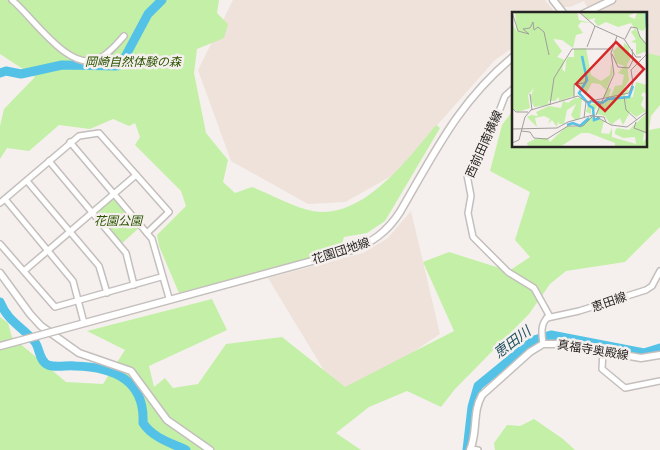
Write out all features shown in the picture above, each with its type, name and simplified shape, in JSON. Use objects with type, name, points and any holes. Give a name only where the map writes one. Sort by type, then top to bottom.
[{"type":"street","points":[[12,0],[57,46],[81,60],[90,62],[99,59],[124,36]]},
{"type":"street","points":[[553,0],[562,12]]},
{"type":"street","points":[[587,12],[612,0]]},
{"type":"street","name":"花園団地線","points":[[0,346],[169,298],[350,251],[377,239],[392,225],[451,125],[471,97],[492,74],[512,58]]},
{"type":"street","name":"西前田南横線","points":[[512,90],[505,96],[488,140],[467,175],[470,196],[468,213],[472,237],[508,272],[534,288],[547,309],[547,318]]},
{"type":"street","points":[[84,323],[73,281],[2,201],[78,136],[99,133],[169,212],[146,232]]},
{"type":"street","points":[[70,142],[152,239],[169,298]]},
{"type":"street","points":[[49,161],[126,253],[134,285]]},
{"type":"street","points":[[24,271],[136,175]]},
{"type":"street","points":[[26,181],[99,266],[107,293]]},
{"type":"street","points":[[0,244],[55,307],[162,277]]},
{"type":"street","name":"恵田線","points":[[547,318],[579,311],[646,290],[652,286],[660,271]]},
{"type":"street","points":[[0,273],[41,326],[79,353],[131,371],[167,420],[210,450]]},
{"type":"street","points":[[543,343],[543,323],[547,318]]},
{"type":"street","name":"真福寺奥殿線","points":[[470,449],[475,434],[476,411],[482,395],[530,352],[543,343],[561,344],[642,358],[660,355]]},
{"type":"street","points":[[602,351],[602,369],[625,388],[660,381]]},
{"type":"street","points":[[470,449],[478,450]]},
{"type":"shaded area","points":[[233,0],[545,0],[554,12],[512,12],[512,48],[495,60],[439,123],[404,169],[345,202],[308,204],[231,161],[198,70]]},
{"type":"shaded area","points":[[557,0],[660,0],[660,61],[648,56],[648,12],[590,12],[584,1],[570,7],[562,7]]},
{"type":"shaded area","points":[[411,211],[440,334],[342,400],[268,278],[363,253],[388,238]]},
{"type":"green space","name":"岡崎自然体験の森","points":[[0,0],[219,0],[217,13],[228,24],[224,38],[197,49],[194,73],[206,133],[228,160],[223,182],[235,193],[252,187],[291,204],[313,211],[331,211],[349,206],[367,197],[383,184],[398,170],[436,125],[440,128],[385,221],[367,233],[344,237],[340,250],[179,293],[159,246],[157,235],[186,206],[181,191],[135,145],[140,137],[135,123],[129,126],[113,119],[90,129],[59,125],[29,151],[7,148],[0,159],[0,126],[4,109],[35,77],[0,54]]},
{"type":"green space","points":[[648,53],[660,56],[660,105],[651,116],[649,130],[660,128],[660,227],[625,262],[566,271],[550,284],[529,314],[455,389],[441,407],[407,391],[369,407],[336,433],[361,450],[0,450],[0,317],[8,323],[12,337],[66,382],[103,384],[125,350],[87,331],[212,299],[227,330],[149,366],[154,387],[165,378],[173,388],[198,384],[226,344],[282,337],[345,387],[454,331],[423,262],[449,252],[509,271],[530,257],[515,240],[530,192],[490,171],[502,125],[512,112],[512,148],[648,148]]},
{"type":"green space","name":"花園公園","points":[[114,197],[140,227],[120,245],[94,214]]},
{"type":"green space","points":[[534,419],[563,439],[575,450],[495,450],[494,443],[507,425],[520,426]]},
{"type":"waterway","points":[[0,73],[6,71],[21,74],[62,65],[117,66],[125,57],[148,14],[162,0]]},
{"type":"waterway","name":"恵田川","points":[[0,302],[7,315],[35,342],[45,363],[54,366],[103,369],[125,379],[139,397],[143,423],[147,428],[152,433],[186,450]]},
{"type":"waterway","name":"恵田川","points":[[467,450],[472,407],[478,386],[534,340],[551,335],[644,353],[660,348]]}]
